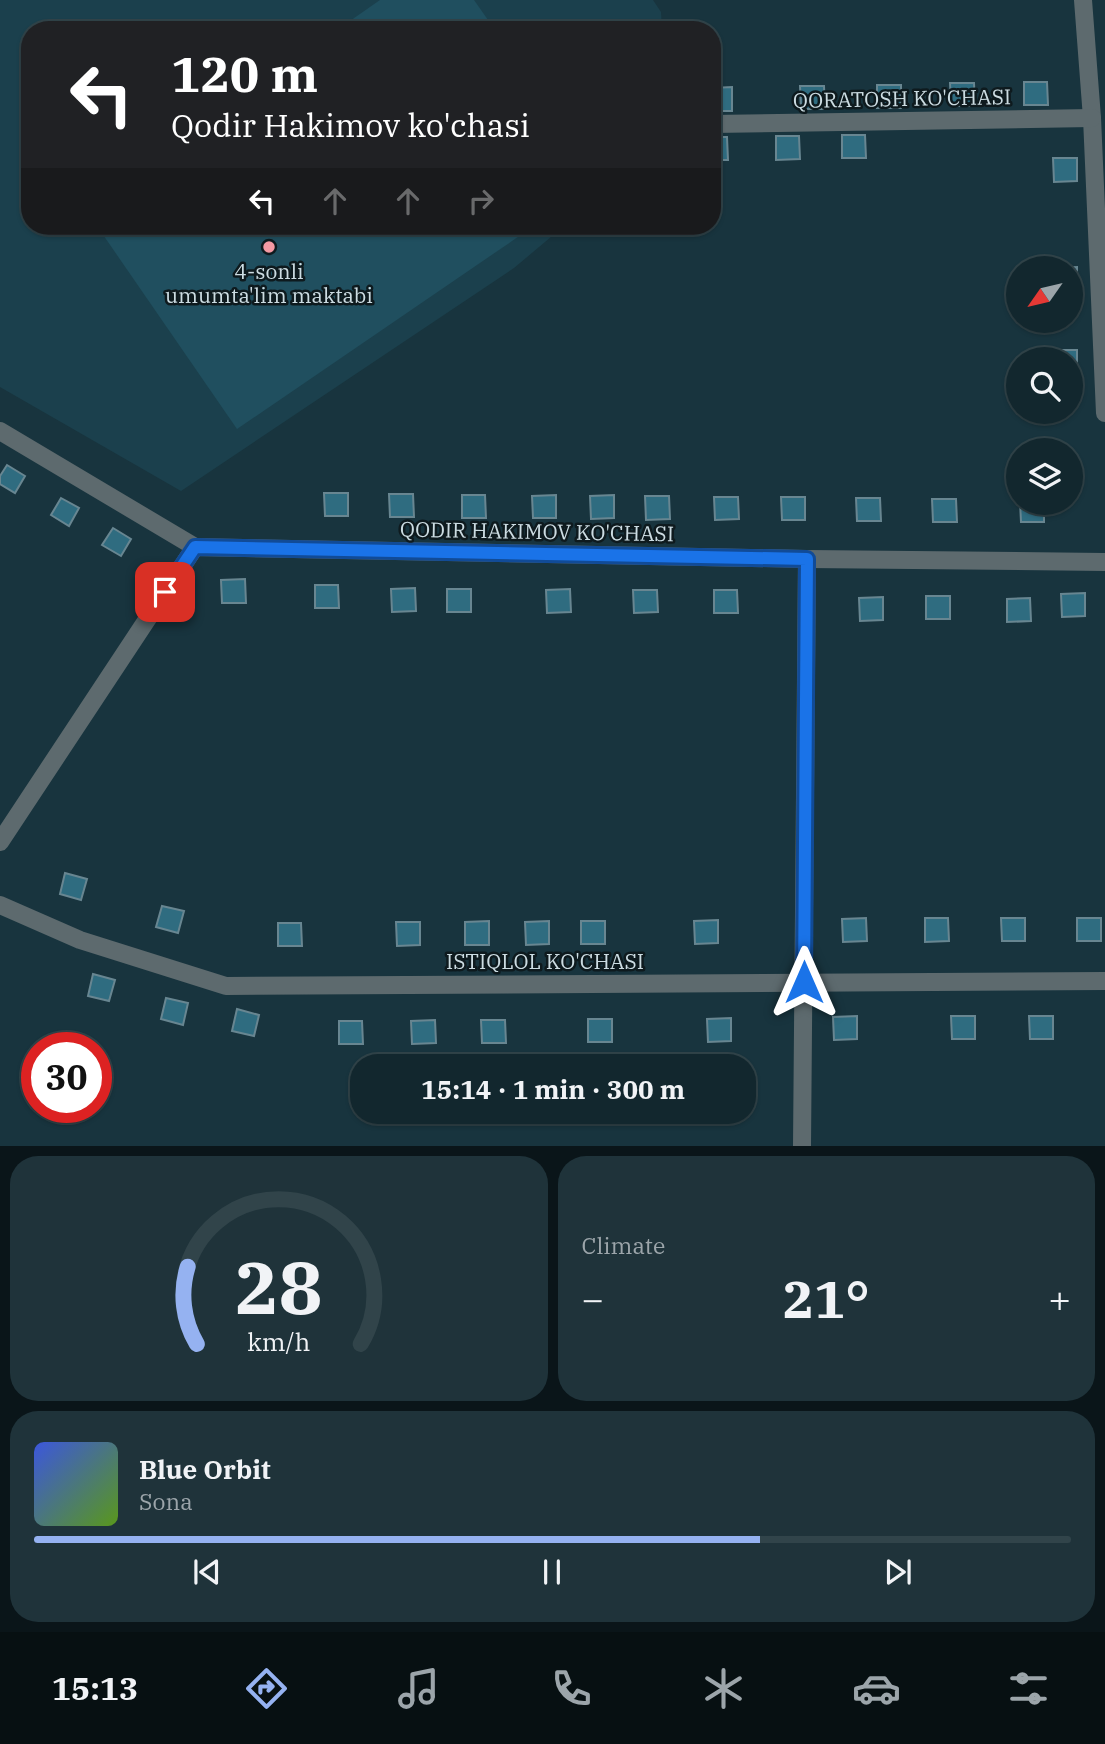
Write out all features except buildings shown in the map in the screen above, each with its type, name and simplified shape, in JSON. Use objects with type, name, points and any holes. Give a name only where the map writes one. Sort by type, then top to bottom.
[{"type":"street","points":[[1083,0],[1092,118],[1105,414]]},
{"type":"street","name":"QORATOSH KO'CHASI","points":[[721,124],[1092,118]]},
{"type":"street","name":"QODIR HAKIMOV KO'CHASI","points":[[0,431],[195,547],[1105,562]]},
{"type":"street","points":[[0,842],[195,547]]},
{"type":"street","points":[[802,1146],[807,559]]},
{"type":"street","name":"ISTIQLOL KO'CHASI","points":[[0,905],[80,940],[226,986],[1105,981]]},
{"type":"shaded area","name":"4-sonli umumta'lim maktabi","points":[[0,0],[653,0],[661,12],[662,21],[21,21],[21,235],[553,235],[514,268],[181,491],[0,387]]},
{"type":"shaded area","points":[[380,0],[474,0],[489,21],[350,21]]},
{"type":"shaded area","points":[[103,235],[521,235],[237,429]]},
{"type":"place","name":"4-sonli umumta'lim maktabi","points":[[269,247]]},
{"type":"route","points":[[165,592],[195,547],[807,559],[804,982]]}]
